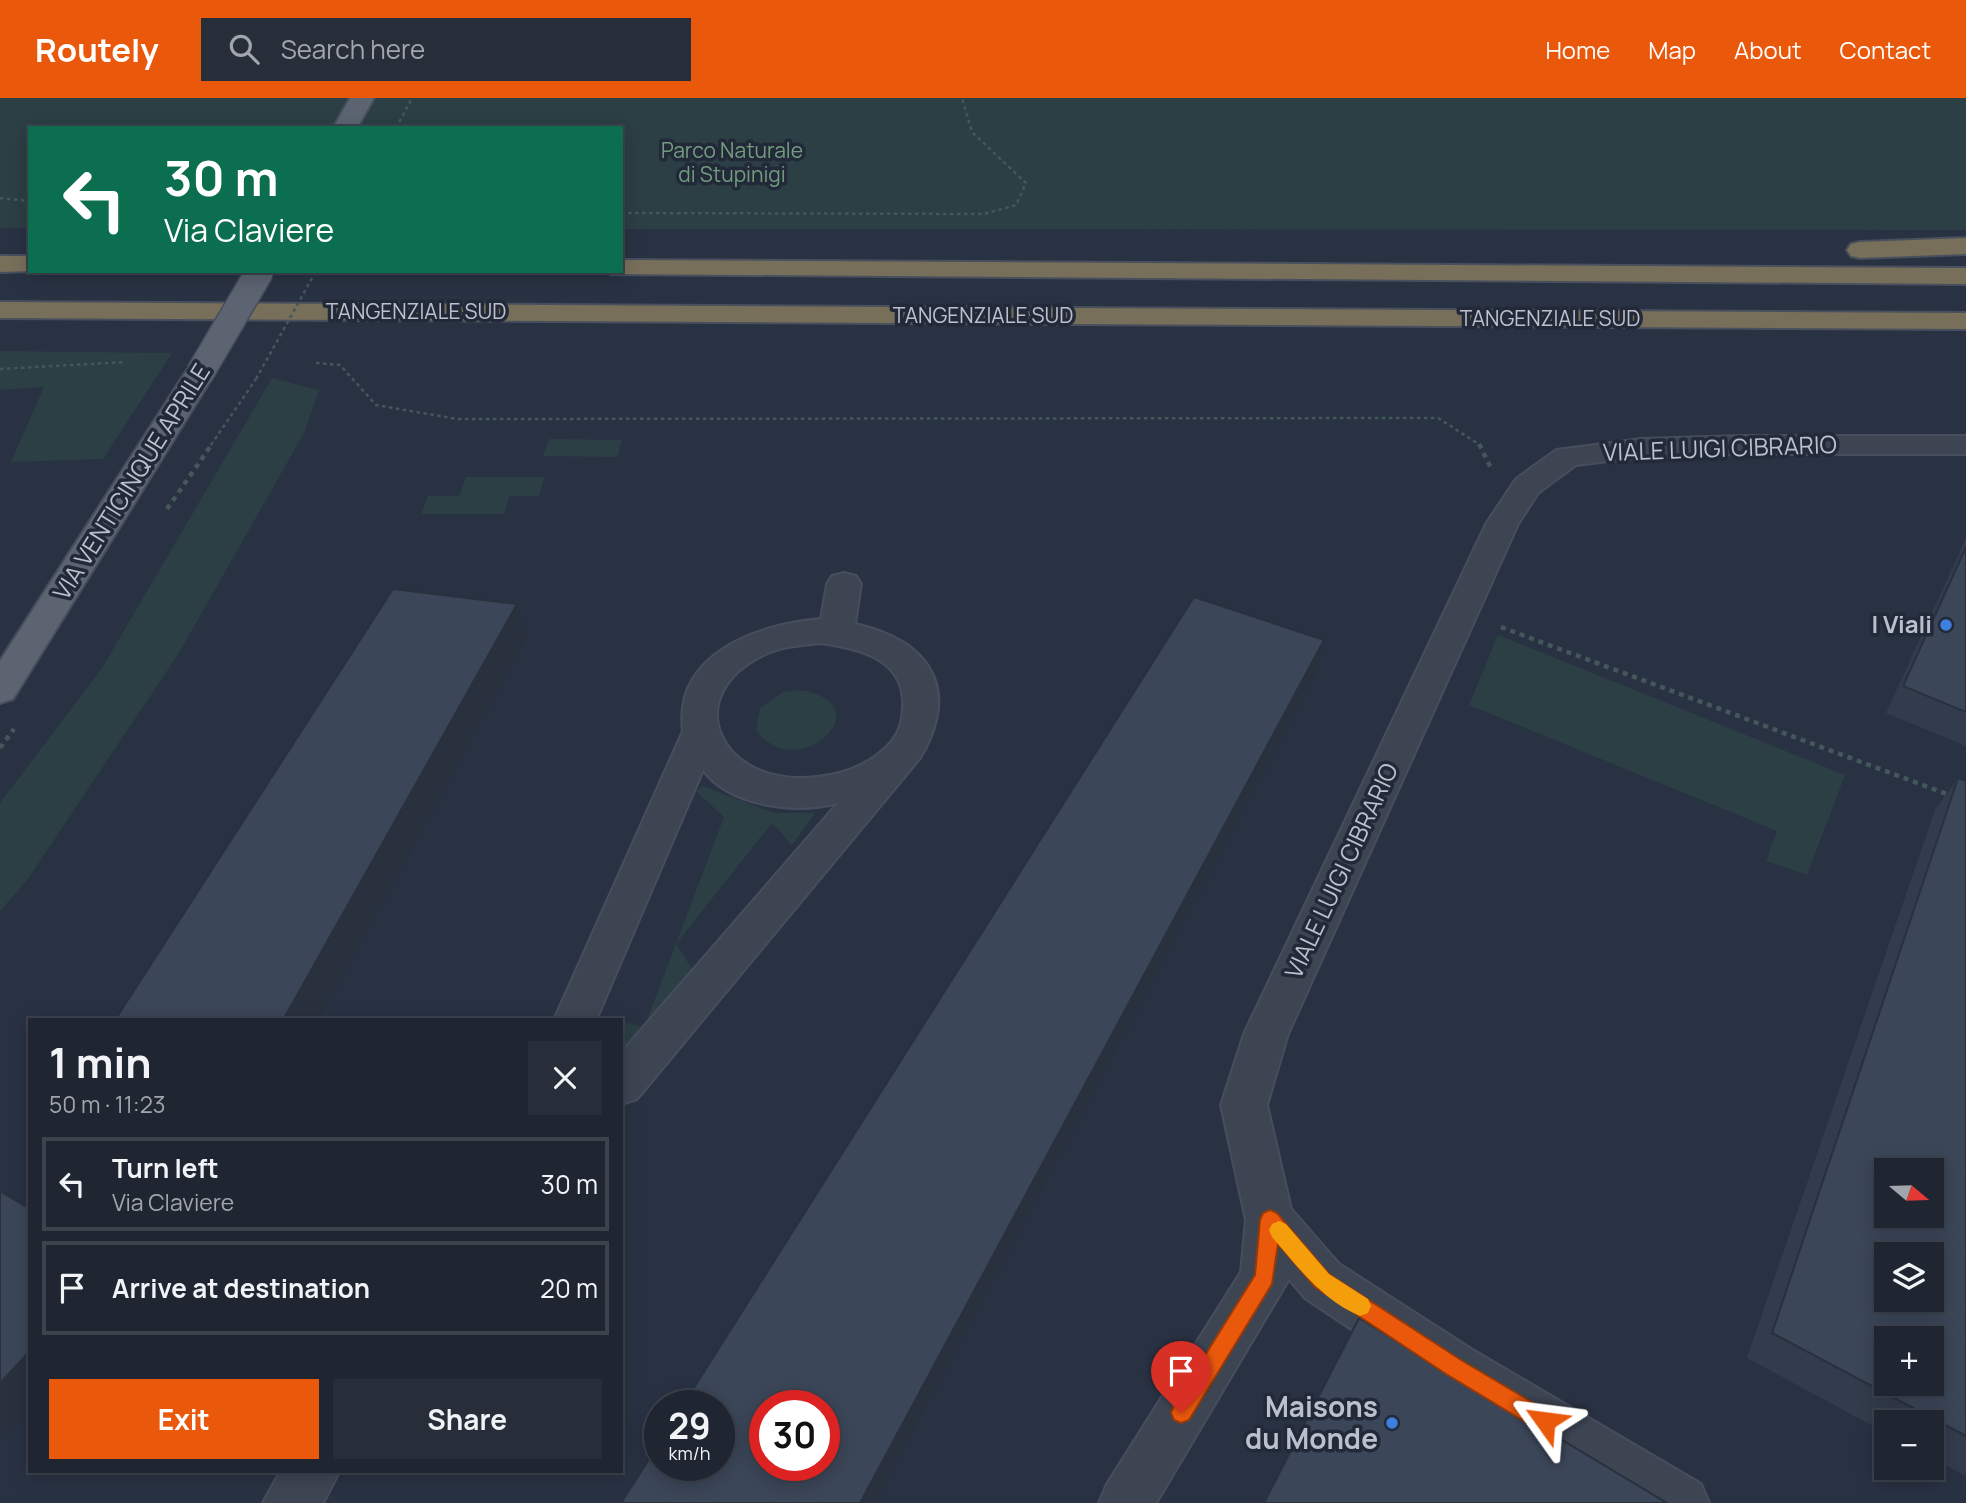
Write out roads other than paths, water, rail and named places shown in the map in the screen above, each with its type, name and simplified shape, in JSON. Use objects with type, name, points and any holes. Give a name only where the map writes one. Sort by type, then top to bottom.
[{"type":"highway","points":[[1578,274],[1813,252],[1966,246]]},
{"type":"highway","points":[[0,264],[28,264]]},
{"type":"highway","name":"TANGENZIALE SUD","points":[[623,268],[1966,276]]},
{"type":"highway","name":"TANGENZIALE SUD","points":[[0,310],[1966,321]]},
{"type":"highway","points":[[1767,320],[1966,337]]},
{"type":"main road","points":[[346,126],[362,98]]},
{"type":"main road","name":"VIA VENTICINQUE APRILE","points":[[0,690],[200,373],[259,273]]},
{"type":"street","name":"VIALE LUIGI CIBRARIO","points":[[1682,1503],[1453,1367],[1322,1281],[1270,1220],[1244,1105],[1266,1034],[1502,524],[1527,486],[1567,457],[1642,448],[1966,445]]},
{"type":"street","points":[[836,633],[844,584]]},
{"type":"street","points":[[576,1018],[699,733],[698,705],[719,669],[747,649],[782,635],[820,631],[863,637],[888,648],[911,668],[923,694],[924,717],[911,745],[623,1083]]},
{"type":"street","points":[[699,733],[721,767],[752,785],[785,792],[826,792],[860,783],[893,764]]},
{"type":"street","points":[[1126,1503],[1265,1278],[1270,1220]]},
{"type":"street","points":[[290,1503],[312,1473]]},
{"type":"place","name":"I Viali","points":[[1946,625]]},
{"type":"place","name":"Maisons du Monde","points":[[1392,1423]]},
{"type":"park label","name":"Parco Naturale di Stupinigi","points":[[732,163]]}]
